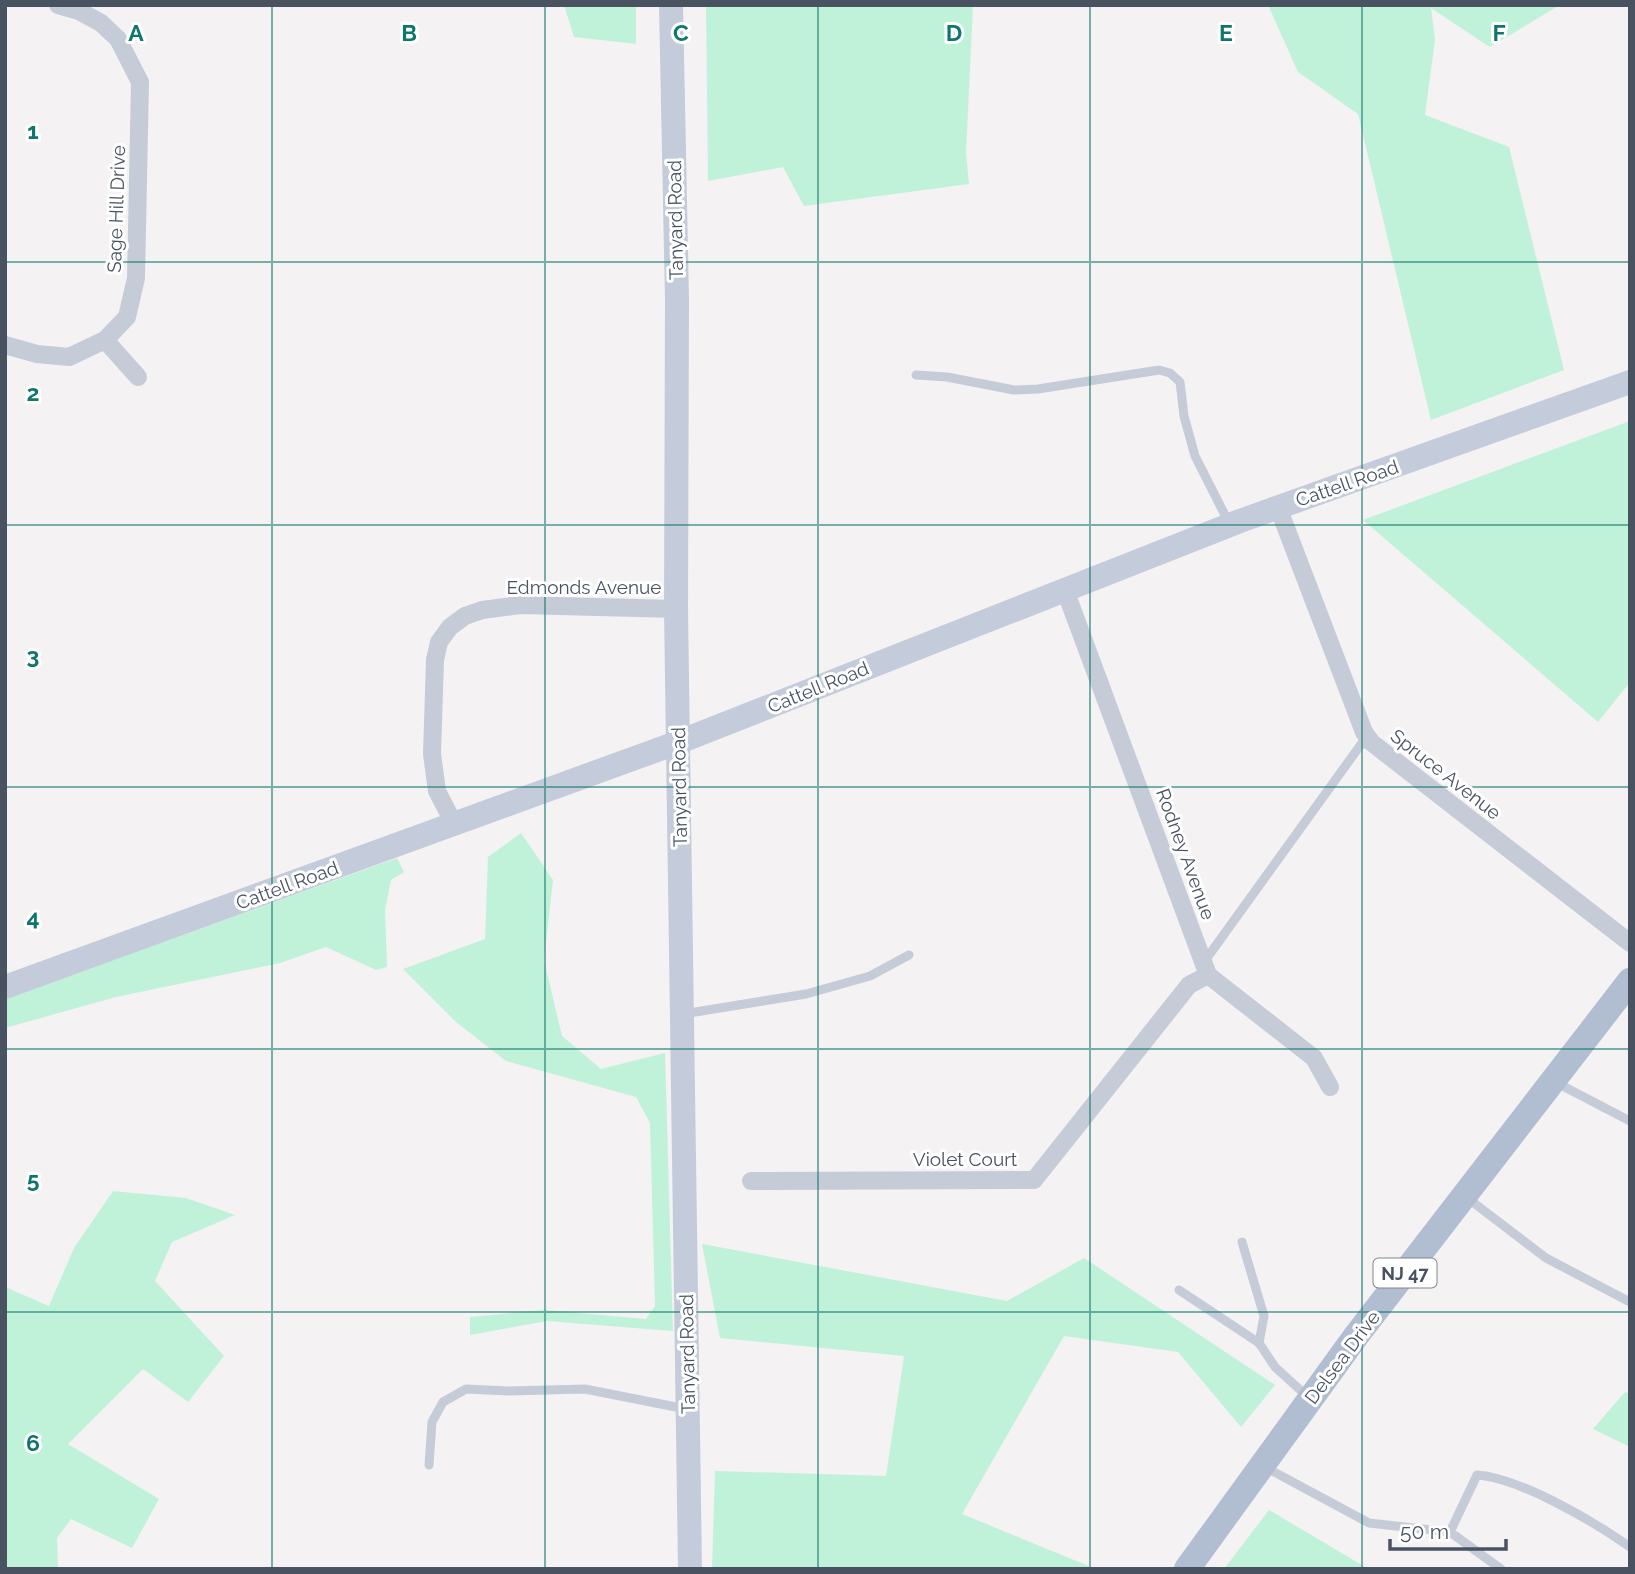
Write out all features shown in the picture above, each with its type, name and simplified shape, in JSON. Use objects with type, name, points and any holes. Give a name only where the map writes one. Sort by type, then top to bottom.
[{"type":"main road","name":"Delsea Drive","points":[[1187,1569],[1310,1399],[1630,981]]},
{"type":"street","name":"Sage Hill Drive","points":[[5,345],[37,354],[69,357],[105,341],[127,317],[136,278],[140,82],[118,40],[101,23],[58,5]]},
{"type":"street","name":"Tanyard Road","points":[[671,5],[677,300],[676,609],[690,1569]]},
{"type":"street","points":[[105,341],[138,377]]},
{"type":"street","name":"Cattell Road","points":[[5,988],[678,742],[1230,524],[1630,382]]},
{"type":"street","name":"Spruce Avenue","points":[[1278,507],[1367,737],[1381,752],[1630,943]]},
{"type":"street","name":"Rodney Avenue","points":[[1065,590],[1206,969]]},
{"type":"street","name":"Edmonds Avenue","points":[[454,824],[437,790],[432,754],[435,660],[439,642],[450,627],[465,616],[482,610],[520,605],[676,609]]},
{"type":"street","points":[[1206,969],[1314,1058],[1330,1087]]},
{"type":"street","name":"Violet Court","points":[[751,1181],[1034,1180],[1189,985],[1206,969]]},
{"type":"lane","points":[[916,375],[947,377],[1013,390],[1038,390],[1138,372],[1158,370],[1170,373],[1180,382],[1184,416],[1195,456],[1230,524]]},
{"type":"lane","points":[[1206,969],[1367,737]]},
{"type":"lane","points":[[682,1014],[806,994],[870,976],[909,955]]},
{"type":"lane","points":[[1554,1081],[1630,1121]]},
{"type":"lane","points":[[1465,1196],[1546,1258],[1630,1302]]},
{"type":"lane","points":[[1242,1242],[1264,1316],[1259,1343]]},
{"type":"lane","points":[[1179,1290],[1259,1343],[1275,1367],[1310,1399]]},
{"type":"lane","points":[[429,1465],[432,1422],[443,1402],[466,1389],[585,1389],[688,1410]]},
{"type":"lane","points":[[1262,1465],[1369,1523],[1450,1532],[1501,1569]]},
{"type":"lane","points":[[1450,1532],[1476,1475],[1495,1476],[1539,1494],[1630,1547]]},
{"type":"green space","points":[[564,5],[636,5],[636,44],[574,37]]},
{"type":"green space","points":[[706,5],[973,5],[966,153],[969,184],[804,206],[783,167],[708,181]]},
{"type":"green space","points":[[1268,5],[1560,5],[1490,47],[1431,8],[1435,40],[1425,115],[1509,147],[1564,370],[1431,420],[1358,114],[1298,72]]},
{"type":"green space","points":[[1630,421],[1630,682],[1598,722],[1363,520]]},
{"type":"green space","points":[[521,833],[553,880],[544,960],[562,1036],[601,1069],[665,1053],[673,1331],[547,1321],[470,1335],[470,1317],[545,1310],[646,1319],[655,1306],[650,1123],[636,1097],[506,1061],[456,1022],[403,969],[485,939],[488,857]]},
{"type":"green space","points":[[397,858],[404,872],[391,880],[385,910],[387,967],[376,970],[326,947],[280,963],[116,997],[5,1028],[5,999]]},
{"type":"green space","points":[[113,1191],[186,1198],[235,1215],[172,1242],[155,1281],[224,1356],[188,1402],[143,1369],[68,1444],[159,1499],[132,1548],[71,1519],[57,1538],[58,1569],[5,1569],[5,1287],[49,1306],[74,1248]]},
{"type":"green space","points":[[702,1244],[1007,1301],[1084,1258],[1275,1385],[1241,1427],[1178,1352],[1064,1336],[962,1514],[1096,1569],[712,1569],[715,1471],[886,1476],[904,1356],[720,1338]]},
{"type":"green space","points":[[1625,1392],[1630,1394],[1630,1447],[1593,1429]]},
{"type":"green space","points":[[1269,1510],[1367,1568],[1368,1569],[1224,1569]]}]
